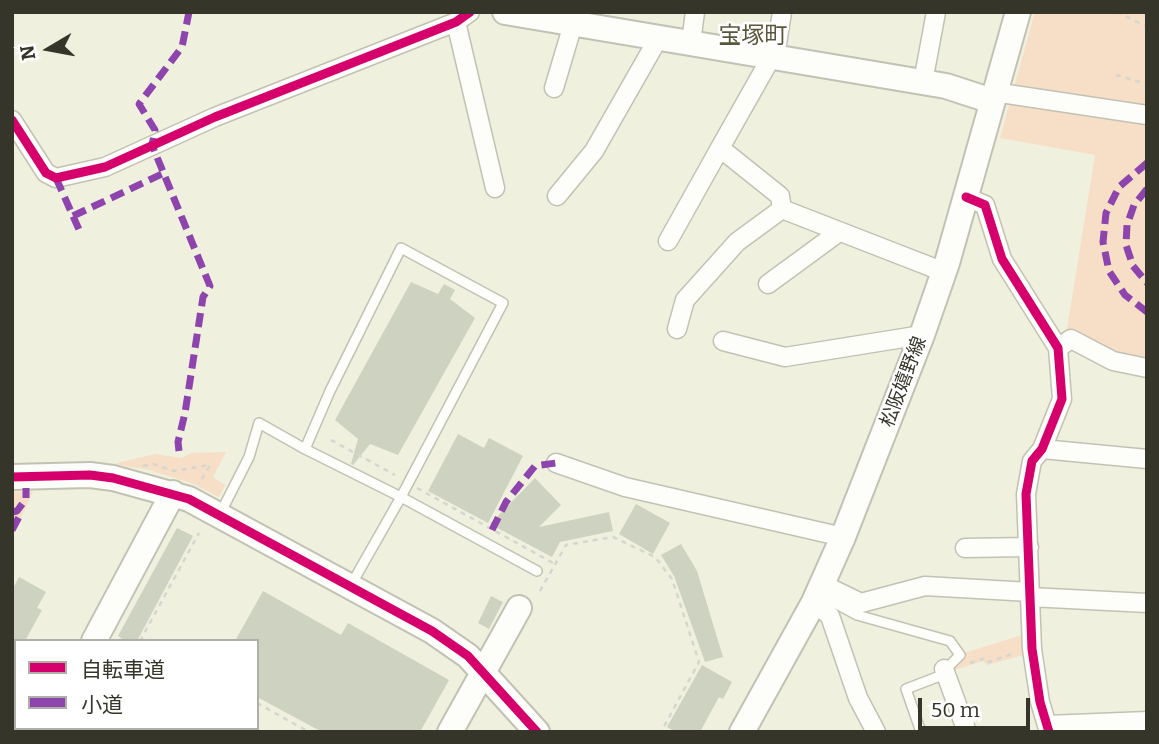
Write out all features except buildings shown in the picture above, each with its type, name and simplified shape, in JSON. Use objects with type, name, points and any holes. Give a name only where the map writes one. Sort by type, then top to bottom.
[{"type":"street","points":[[505,12],[588,21],[659,37],[993,96],[1147,115]]},
{"type":"street","points":[[691,42],[695,12]]},
{"type":"street","points":[[668,241],[774,57],[782,12]]},
{"type":"street","points":[[923,82],[936,12]]},
{"type":"street","name":"松阪嬉野線","points":[[742,732],[818,593],[843,537],[922,335],[944,272],[1018,12]]},
{"type":"street","points":[[12,120],[46,173],[56,178],[105,167],[215,117],[463,17],[495,188]]},
{"type":"street","points":[[554,88],[588,21]]},
{"type":"street","points":[[557,196],[594,151],[659,37]]},
{"type":"street","points":[[720,148],[780,196],[782,209]]},
{"type":"street","points":[[966,197],[985,205],[1002,259],[1058,348],[1062,399],[1042,449],[1032,461],[1026,494],[1032,649],[1048,728],[1147,721]]},
{"type":"street","points":[[782,209],[944,272]]},
{"type":"street","points":[[677,329],[685,300],[737,242],[782,209]]},
{"type":"street","points":[[768,284],[839,232]]},
{"type":"street","points":[[723,341],[785,357],[922,335]]},
{"type":"street","points":[[1058,348],[1071,339],[1113,361],[1147,368]]},
{"type":"street","points":[[1042,449],[1147,459]]},
{"type":"street","points":[[556,463],[625,487],[843,537]]},
{"type":"street","points":[[12,477],[90,475],[185,492],[220,516],[432,631],[468,656],[537,732]]},
{"type":"street","points":[[95,639],[185,492]]},
{"type":"street","points":[[965,548],[1029,547]]},
{"type":"street","points":[[818,593],[861,603],[925,586],[1147,603]]},
{"type":"street","points":[[818,593],[830,616],[858,698],[876,732]]},
{"type":"street","points":[[450,732],[519,608]]},
{"type":"street","points":[[947,670],[967,732]]},
{"type":"lane","points":[[305,449],[330,391],[401,247],[503,303],[401,497],[350,587]]},
{"type":"lane","points":[[220,516],[249,457],[259,423],[537,571]]},
{"type":"lane","points":[[818,593],[857,615],[950,641],[960,654],[947,670],[906,689],[921,732]]},
{"type":"path","points":[[1117,12],[1147,27]]},
{"type":"path","points":[[1116,75],[1147,84]]},
{"type":"path","points":[[331,440],[395,475]]},
{"type":"path","points":[[133,471],[153,464],[174,471],[196,465],[210,465],[185,492]]},
{"type":"path","points":[[415,486],[555,564]]},
{"type":"path","points":[[141,639],[199,533]]},
{"type":"path","points":[[540,592],[566,545],[613,537],[655,557],[672,579],[699,662],[661,732]]},
{"type":"path","points":[[947,670],[986,658],[989,662],[1032,649]]},
{"type":"path","points":[[259,704],[307,731]]},
{"type":"shaded area","points":[[1035,12],[1147,12],[1147,361],[1128,359],[1067,329],[1095,155],[1000,138]]},
{"type":"shaded area","points":[[226,452],[213,477],[225,485],[219,497],[194,484],[149,470],[113,464],[155,454],[182,458],[191,453]]},
{"type":"shaded area","points":[[33,491],[25,509],[12,537],[12,492]]},
{"type":"shaded area","points":[[1022,635],[1024,655],[987,665],[983,661],[952,671],[948,658]]},
{"type":"marked path","points":[[179,451],[178,442],[203,297],[210,286],[152,145],[155,130],[139,104],[182,47],[189,12]]},
{"type":"marked path","points":[[1147,163],[1119,187],[1106,213],[1103,242],[1109,271],[1125,295],[1147,312]]},
{"type":"marked path","points":[[73,216],[164,173]]},
{"type":"marked path","points":[[56,178],[81,234]]},
{"type":"marked path","points":[[1147,189],[1134,205],[1127,225],[1126,245],[1133,266],[1147,283]]},
{"type":"marked path","points":[[492,530],[506,502],[535,466],[556,463]]},
{"type":"marked path","points":[[12,512],[17,511],[26,499],[26,488]]},
{"type":"marked path","points":[[12,530],[19,517],[17,511]]},
{"type":"cycle path","points":[[12,120],[46,173],[56,178],[105,167],[215,117],[456,22],[470,12]]},
{"type":"cycle path","points":[[966,197],[985,205],[1002,259],[1058,348],[1062,399],[1042,449],[1032,461],[1026,494],[1032,649],[1040,702],[1049,732]]},
{"type":"cycle path","points":[[12,477],[90,475],[113,478],[189,499],[432,631],[468,656],[537,732]]},
{"type":"district","name":"宝塚町","points":[[753,37]]}]
